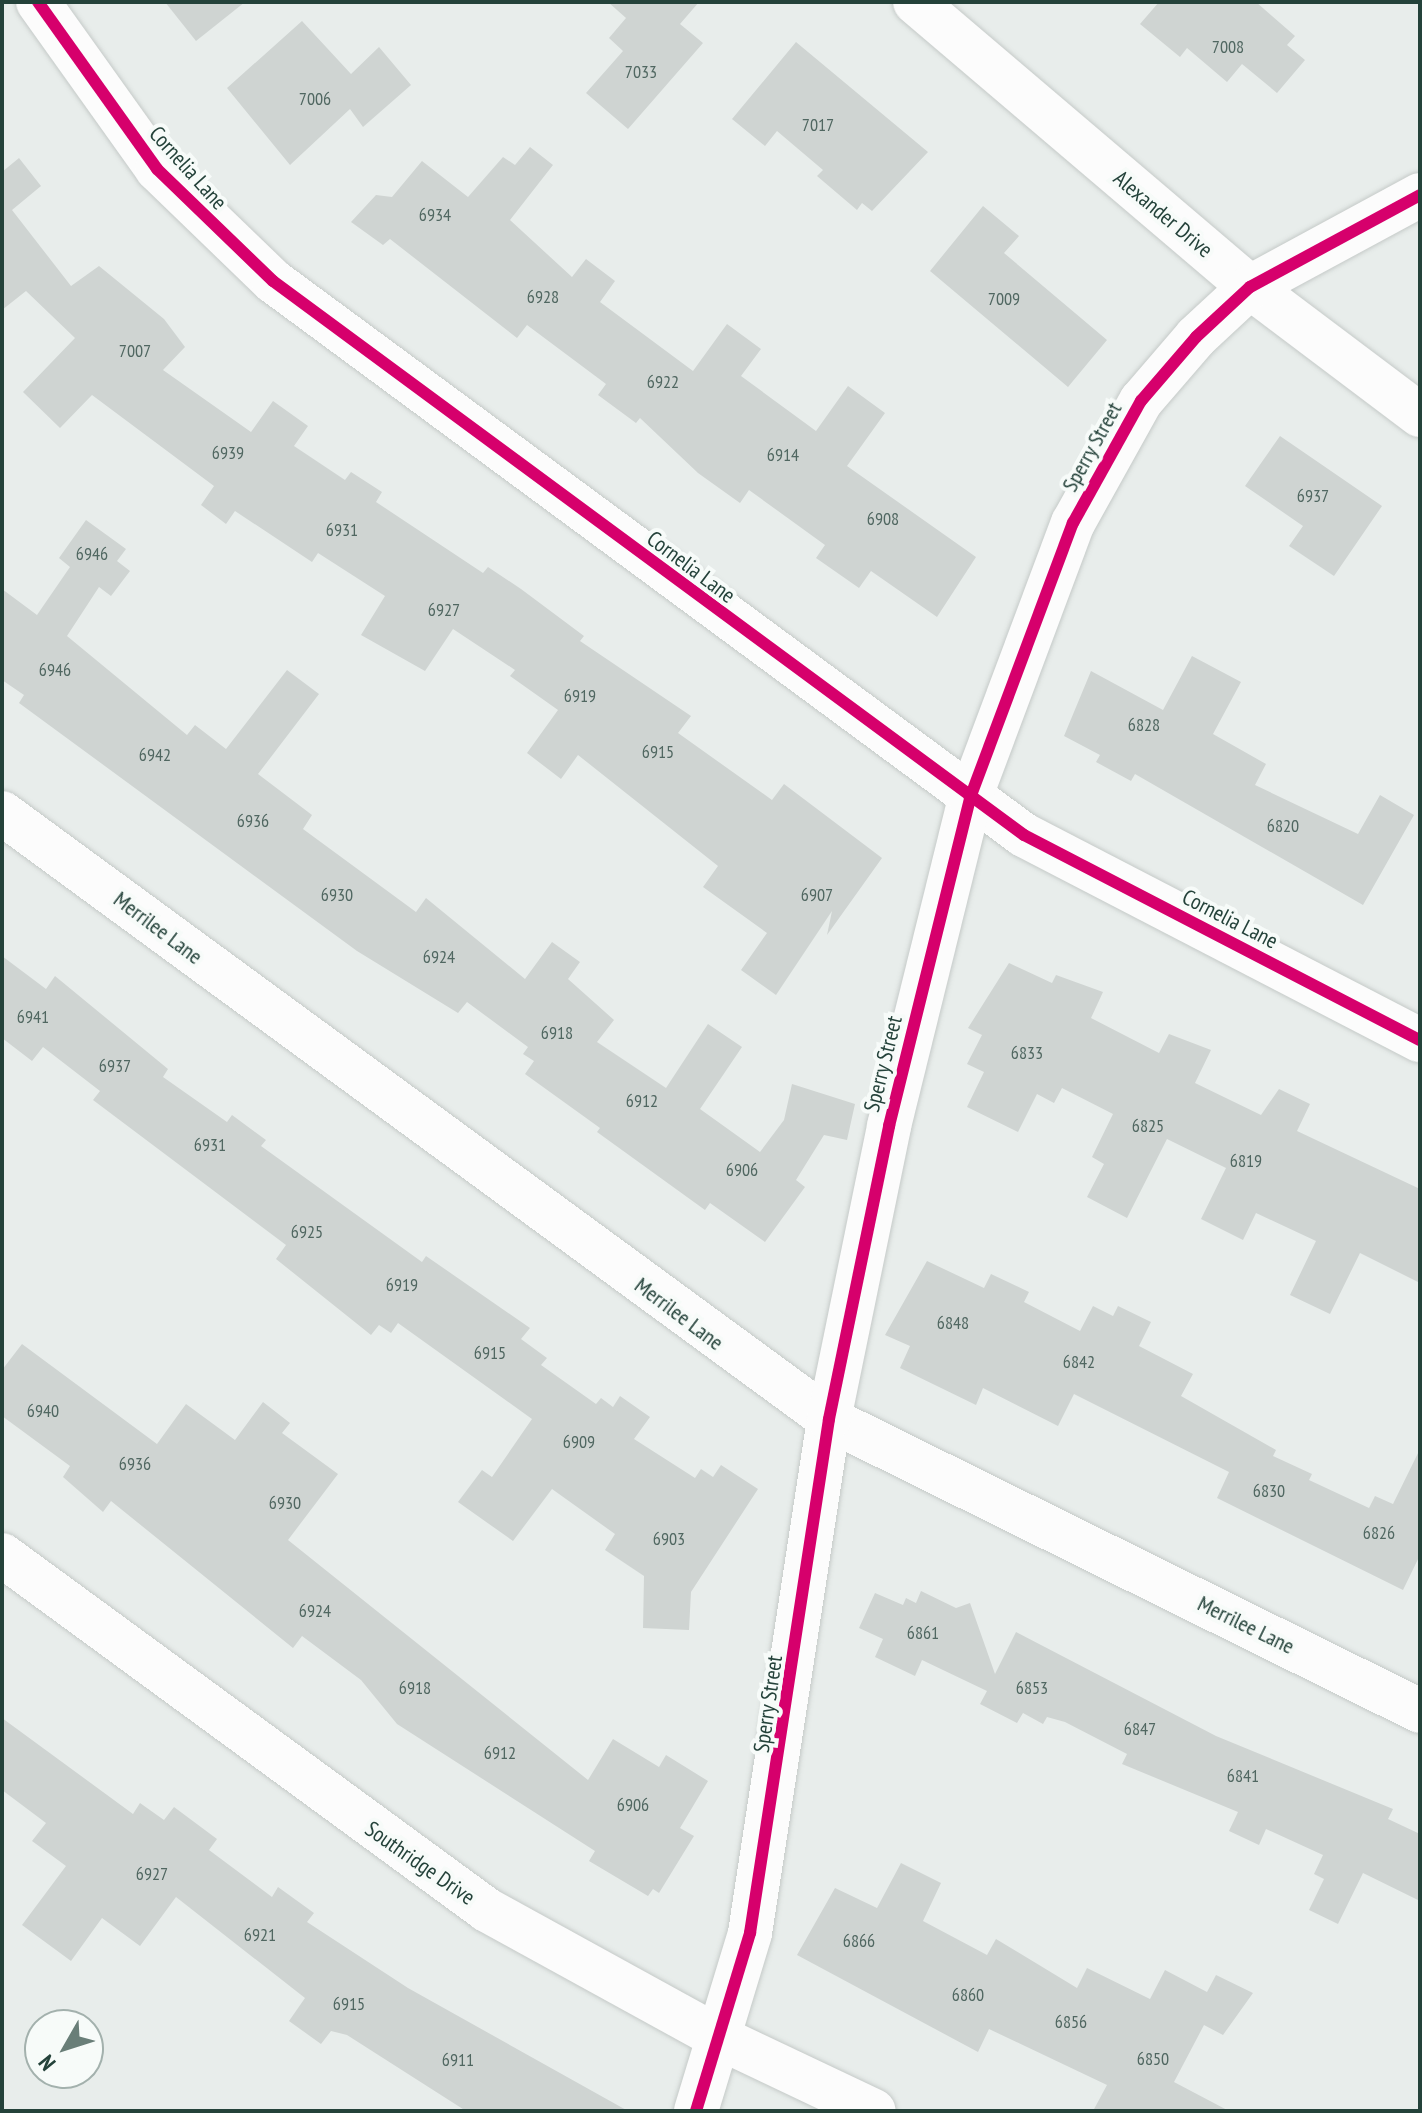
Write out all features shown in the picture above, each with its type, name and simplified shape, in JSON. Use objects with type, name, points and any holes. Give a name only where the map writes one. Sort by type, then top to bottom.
[{"type":"street","name":"Cornelia Lane","points":[[38,2],[157,169],[273,281],[1024,835],[1420,1040]]},
{"type":"street","name":"Alexander Drive","points":[[915,2],[1250,287],[1420,415]]},
{"type":"street","name":"Sperry Street","points":[[696,2111],[750,1933],[781,1757],[829,1419],[889,1126],[970,798],[1073,523],[1102,466],[1141,401],[1250,287],[1420,195]]},
{"type":"street","name":"Merrilee Lane","points":[[2,813],[829,1419],[1420,1711]]},
{"type":"street","name":"Southridge Drive","points":[[2,1555],[487,1910],[720,2038],[874,2111]]},
{"type":"building","points":[[165,2],[245,2],[196,41]]},
{"type":"building","points":[[608,2],[699,2],[680,24],[703,43],[628,129],[586,93],[623,51],[609,38],[626,18]]},
{"type":"building","points":[[1159,2],[1256,2],[1295,36],[1287,45],[1305,60],[1277,93],[1242,64],[1227,82],[1187,48],[1180,57],[1140,24]]},
{"type":"building","points":[[302,21],[351,74],[379,47],[411,85],[363,127],[350,109],[290,165],[227,88]]},
{"type":"building","points":[[796,42],[928,152],[872,211],[862,203],[857,210],[817,176],[823,170],[777,131],[765,146],[732,119]]},
{"type":"building","points":[[530,147],[553,165],[510,220],[572,277],[586,259],[615,281],[600,302],[693,371],[727,324],[761,349],[741,376],[816,431],[848,386],[885,413],[847,466],[976,557],[937,617],[871,571],[859,588],[816,558],[825,545],[749,490],[740,503],[698,473],[640,418],[636,423],[598,395],[606,384],[527,325],[517,338],[390,239],[383,245],[351,222],[376,195],[392,197],[422,161],[468,197],[503,157],[515,165]]},
{"type":"building","points":[[19,158],[41,186],[12,210],[71,286],[99,266],[164,319],[185,347],[163,370],[251,432],[273,401],[308,426],[294,446],[345,480],[351,472],[382,492],[376,502],[483,573],[488,567],[521,589],[584,636],[580,641],[691,716],[678,733],[772,800],[784,784],[882,858],[827,935],[832,911],[776,995],[741,970],[767,933],[703,887],[718,866],[578,755],[561,779],[527,753],[558,710],[510,676],[515,670],[453,629],[425,671],[361,635],[385,596],[318,553],[312,562],[235,511],[226,524],[201,505],[214,486],[92,395],[60,428],[23,392],[75,338],[26,291],[2,310],[2,172]]},
{"type":"building","points":[[983,206],[1019,236],[1004,253],[1107,340],[1068,387],[930,271]]},
{"type":"building","points":[[1280,436],[1382,506],[1334,576],[1289,546],[1303,526],[1245,486]]},
{"type":"building","points":[[86,520],[126,549],[117,561],[130,571],[111,596],[99,587],[67,636],[187,735],[195,725],[226,749],[287,670],[319,694],[258,774],[312,815],[303,829],[416,912],[426,898],[525,979],[552,942],[580,962],[568,979],[614,1020],[597,1042],[666,1088],[708,1024],[742,1047],[700,1109],[760,1152],[784,1120],[792,1084],[855,1104],[847,1140],[824,1135],[796,1180],[805,1187],[765,1242],[710,1203],[705,1210],[597,1132],[600,1128],[525,1074],[534,1061],[523,1054],[528,1047],[467,1002],[458,1013],[357,951],[19,703],[24,695],[2,680],[2,589],[37,615],[70,567],[59,558]]},
{"type":"building","points":[[1192,656],[1241,682],[1213,734],[1266,764],[1255,785],[1358,834],[1380,795],[1414,815],[1363,905],[1135,774],[1131,781],[1096,762],[1100,755],[1064,736],[1091,671],[1163,710]]},
{"type":"building","points":[[2,956],[46,989],[55,976],[168,1069],[163,1077],[227,1122],[232,1115],[266,1140],[261,1146],[422,1262],[426,1256],[530,1328],[521,1339],[547,1358],[541,1365],[596,1404],[601,1398],[613,1407],[620,1396],[650,1417],[634,1439],[695,1478],[701,1469],[713,1477],[721,1465],[758,1489],[691,1592],[689,1630],[643,1628],[644,1576],[605,1550],[615,1534],[552,1489],[513,1541],[458,1502],[482,1470],[492,1477],[532,1419],[398,1323],[391,1333],[379,1325],[371,1335],[276,1259],[286,1245],[93,1100],[100,1091],[43,1047],[32,1061],[2,1038]]},
{"type":"building","points":[[1009,963],[1052,983],[1056,975],[1103,992],[1091,1018],[1159,1053],[1169,1034],[1211,1050],[1195,1083],[1261,1115],[1279,1089],[1310,1104],[1297,1131],[1420,1189],[1420,1283],[1360,1253],[1330,1314],[1290,1295],[1316,1241],[1256,1213],[1243,1240],[1201,1219],[1226,1168],[1167,1139],[1127,1218],[1087,1197],[1104,1164],[1092,1157],[1113,1114],[1062,1088],[1054,1103],[1037,1094],[1018,1132],[967,1107],[984,1072],[967,1064],[982,1035],[968,1028]]},
{"type":"building","points":[[927,1261],[984,1288],[991,1274],[1029,1292],[1024,1302],[1080,1331],[1093,1306],[1113,1316],[1118,1306],[1151,1322],[1139,1346],[1193,1374],[1181,1396],[1276,1450],[1273,1456],[1312,1474],[1309,1480],[1369,1508],[1375,1496],[1393,1504],[1420,1449],[1420,1555],[1403,1590],[1217,1498],[1229,1472],[1074,1394],[1058,1426],[983,1388],[976,1405],[900,1368],[910,1346],[885,1335]]},
{"type":"building","points":[[22,1344],[157,1444],[186,1404],[235,1440],[263,1402],[290,1423],[282,1433],[338,1474],[288,1540],[588,1780],[613,1739],[659,1767],[666,1755],[708,1781],[680,1828],[694,1836],[659,1893],[653,1889],[648,1896],[589,1861],[595,1851],[397,1724],[361,1680],[302,1636],[293,1648],[111,1501],[103,1512],[63,1477],[70,1466],[2,1416],[2,1370]]},
{"type":"building","points":[[921,1591],[956,1608],[970,1603],[995,1674],[1016,1632],[1216,1736],[1393,1809],[1388,1819],[1420,1834],[1420,1901],[1363,1873],[1338,1924],[1309,1910],[1324,1879],[1314,1874],[1323,1855],[1266,1829],[1259,1845],[1229,1831],[1238,1812],[1122,1764],[1127,1754],[1065,1722],[1047,1717],[1043,1724],[1023,1713],[1017,1723],[980,1704],[987,1691],[922,1660],[915,1676],[875,1657],[883,1639],[859,1628],[875,1593],[903,1605],[906,1598],[916,1603]]},
{"type":"building","points":[[2,1718],[133,1814],[140,1803],[164,1820],[174,1807],[217,1839],[209,1850],[272,1897],[278,1887],[314,1913],[307,1922],[408,1988],[628,2111],[466,2111],[347,2035],[331,2031],[321,2044],[289,2021],[305,1998],[176,1897],[140,1946],[102,1918],[71,1961],[22,1925],[66,1866],[32,1841],[46,1823],[2,1790]]},
{"type":"building","points":[[901,1863],[941,1883],[923,1921],[987,1955],[996,1939],[1077,1988],[1087,1968],[1150,1999],[1165,1970],[1207,1992],[1216,1975],[1253,1993],[1223,2035],[1204,2025],[1174,2082],[1229,2111],[1093,2111],[1107,2085],[989,2029],[978,2052],[797,1955],[835,1888],[877,1908]]},
{"type":"cycle path","points":[[38,2],[157,169],[273,281],[1024,835],[1420,1040]]},
{"type":"cycle path","points":[[696,2111],[750,1933],[829,1419],[889,1126],[970,798],[1073,523],[1141,401],[1196,337],[1250,287],[1420,195]]}]
